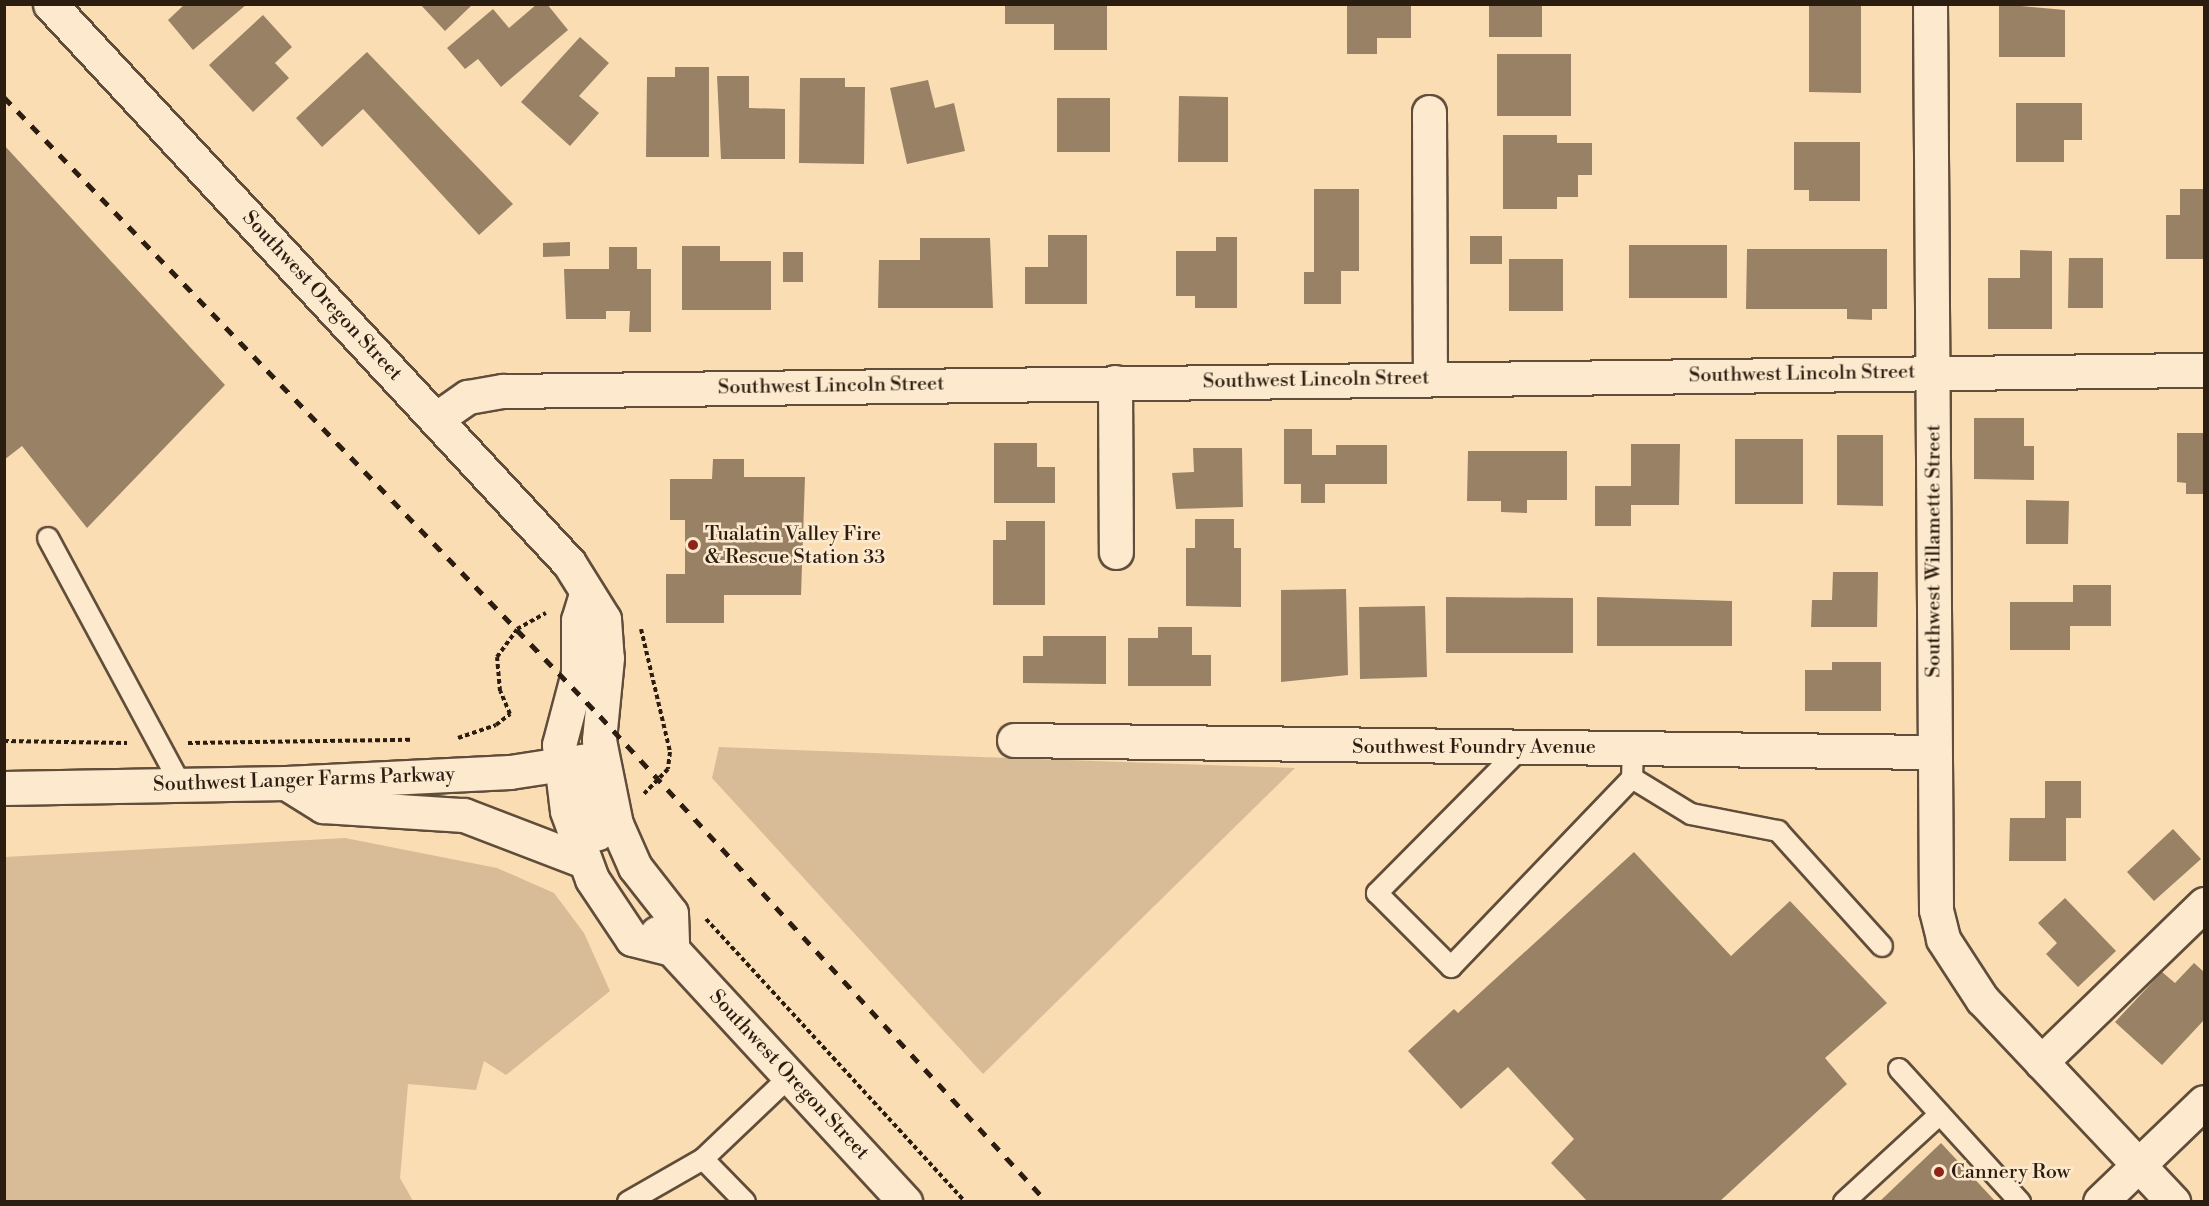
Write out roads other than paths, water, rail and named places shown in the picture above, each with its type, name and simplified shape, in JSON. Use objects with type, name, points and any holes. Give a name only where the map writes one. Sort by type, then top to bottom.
[{"type":"street","name":"Southwest Oregon Street","points":[[50,4],[569,563],[586,594],[604,619],[602,758],[624,847],[648,888],[671,913],[672,949],[905,1202]]},
{"type":"street","name":"Southwest Willamette Street","points":[[1930,4],[1935,892],[1943,939],[1982,999],[2173,1202]]},
{"type":"street","points":[[1429,112],[1430,378]]},
{"type":"street","name":"Southwest Lincoln Street","points":[[436,419],[468,398],[503,391],[2205,370]]},
{"type":"street","points":[[1115,382],[1116,552]]},
{"type":"street","points":[[586,594],[578,620],[578,673],[562,729],[559,764],[584,861],[632,939],[672,949]]},
{"type":"street","name":"Southwest Foundry Avenue","points":[[1014,740],[1522,747],[1632,763],[1934,752]]},
{"type":"street","name":"Southwest Langer Farms Parkway","points":[[4,788],[286,783],[559,764],[602,758]]},
{"type":"street","points":[[559,764],[585,789],[619,884],[672,949]]},
{"type":"street","points":[[286,783],[323,806],[464,815],[584,861]]},
{"type":"street","points":[[2041,1062],[2205,904]]},
{"type":"street","points":[[2100,1202],[2205,1102]]},
{"type":"lane","points":[[48,538],[181,785]]},
{"type":"lane","points":[[1522,747],[1377,893],[1451,967],[1632,763],[1691,814],[1778,831],[1882,946]]},
{"type":"lane","points":[[1899,1069],[2020,1202]]},
{"type":"lane","points":[[628,1202],[703,1159],[789,1077]]},
{"type":"lane","points":[[1844,1202],[1940,1114]]},
{"type":"lane","points":[[703,1159],[745,1202]]},
{"type":"railway","points":[[4,97],[600,716],[1047,1202]]},
{"type":"place","name":"Tualatin Valley Fire & Rescue Station 33","points":[[693,545]]},
{"type":"place","name":"Cannery Row","points":[[1939,1172]]}]
